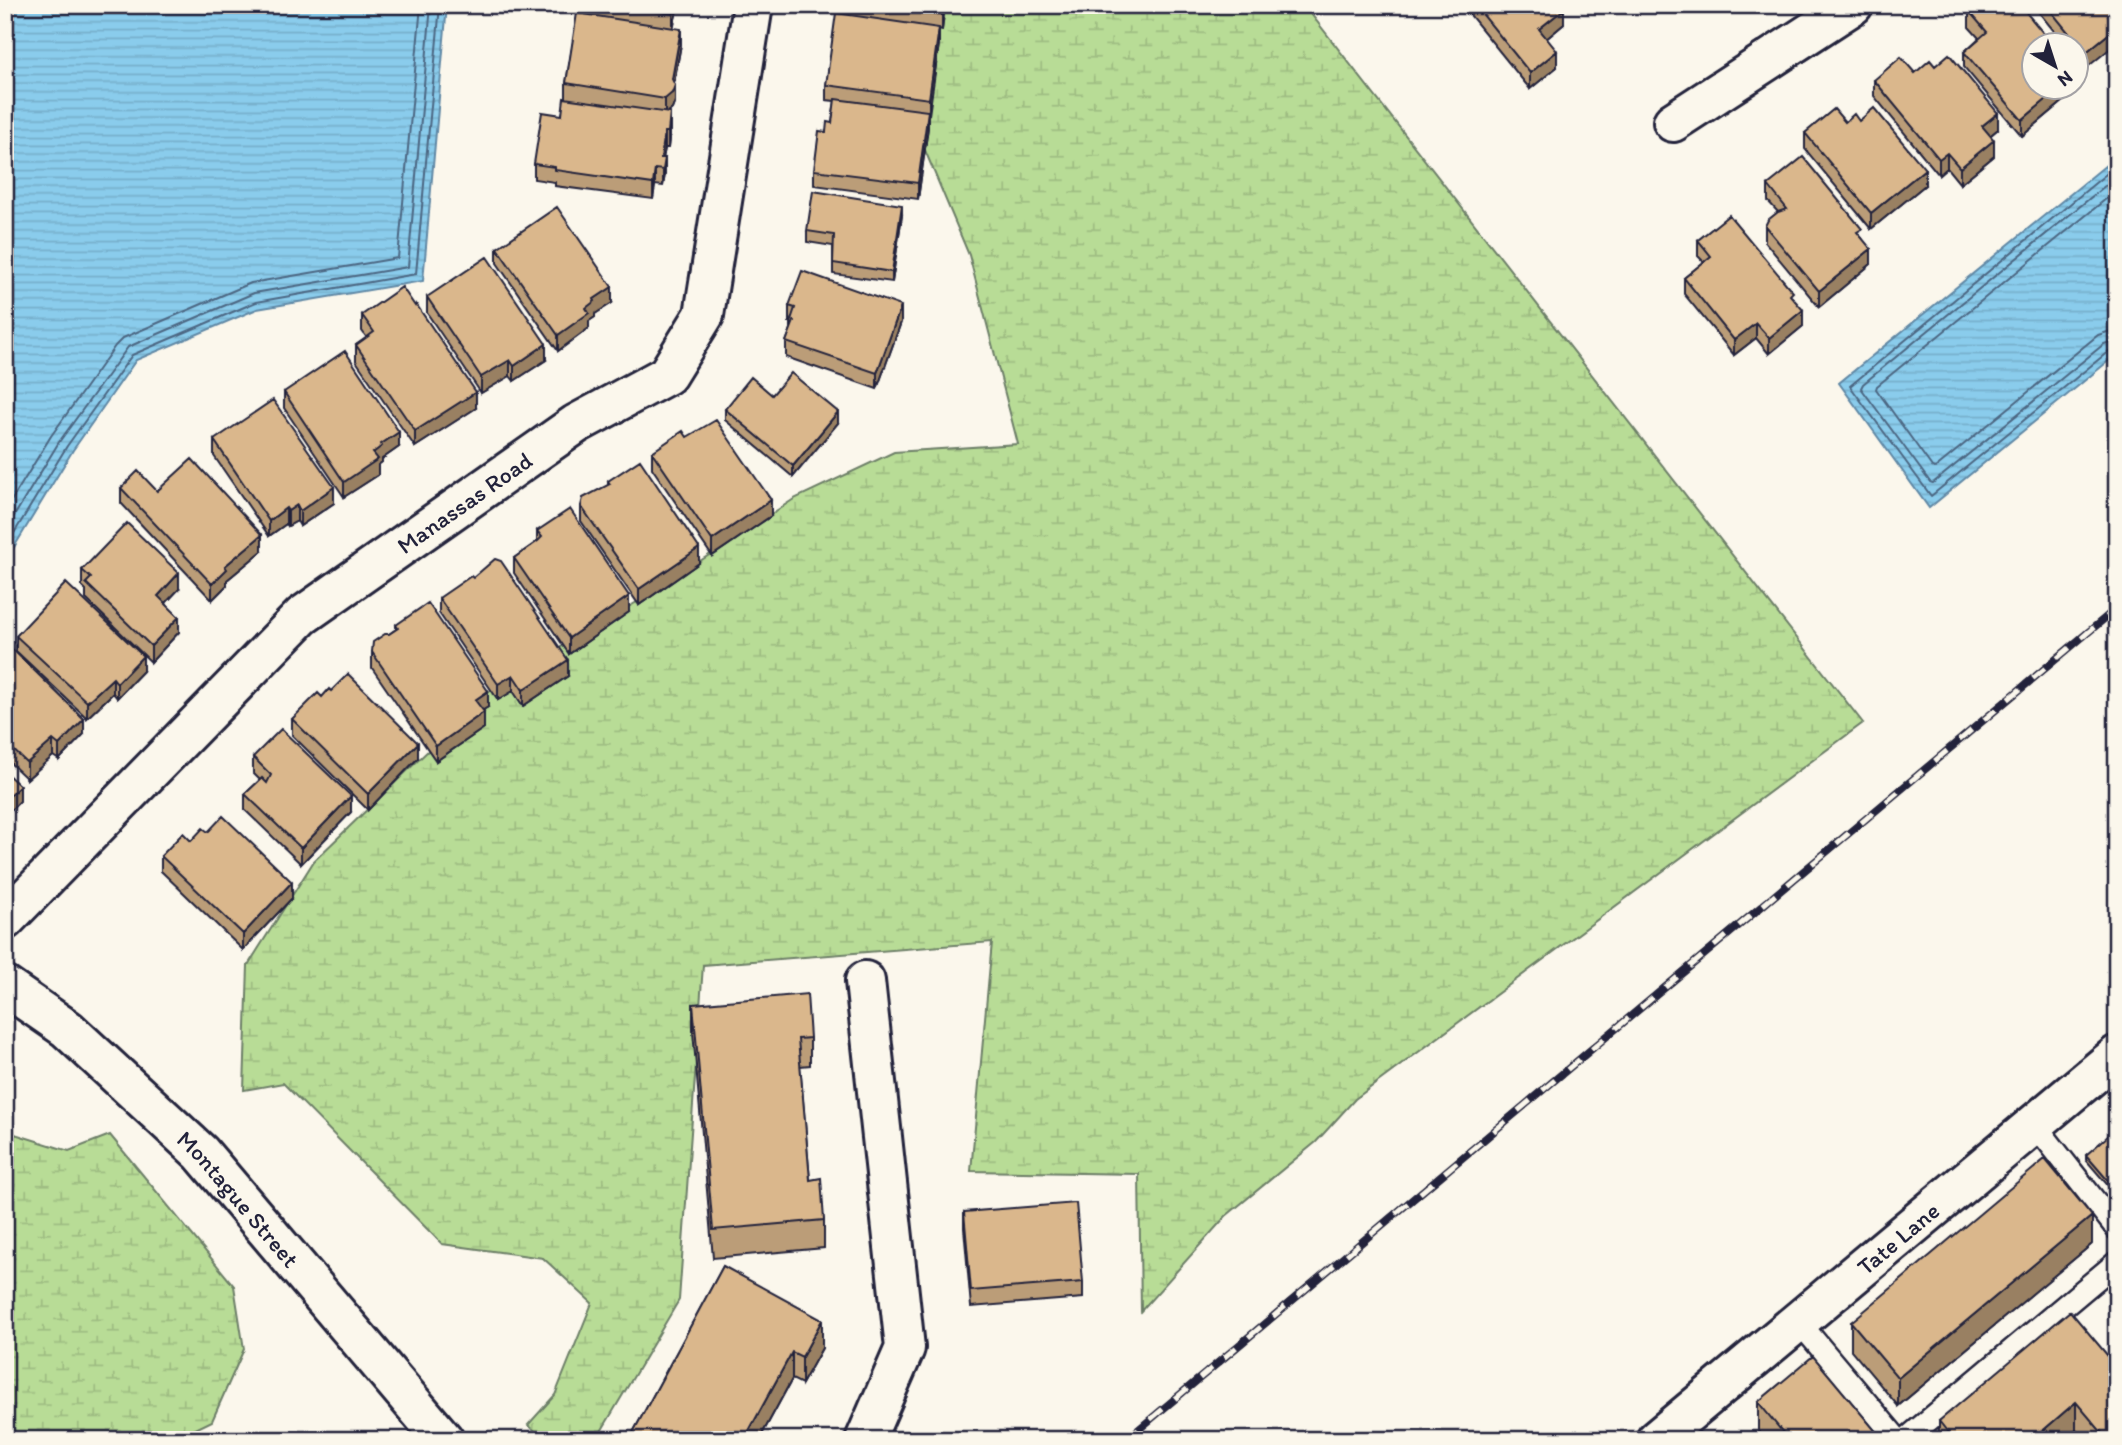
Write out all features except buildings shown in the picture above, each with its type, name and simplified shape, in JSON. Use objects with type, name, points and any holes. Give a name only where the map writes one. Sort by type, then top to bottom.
[{"type":"street","name":"Manassas Road","points":[[5,920],[302,616],[576,424],[667,375],[704,316],[753,5]]},
{"type":"street","points":[[1672,122],[1853,5]]},
{"type":"street","points":[[865,981],[905,1348],[865,1440]]},
{"type":"street","name":"Montague Street","points":[[5,986],[68,1029],[201,1153],[444,1440]]},
{"type":"street","name":"Tate Lane","points":[[1677,1433],[1798,1321],[2033,1122],[2117,1055]]},
{"type":"lane","points":[[2033,1122],[2117,1229]]},
{"type":"lane","points":[[1905,1440],[2117,1262]]},
{"type":"lane","points":[[1798,1321],[1898,1440]]},
{"type":"green space","points":[[942,5],[1304,5],[1863,723],[1355,1099],[1316,1142],[1226,1216],[1141,1311],[1139,1174],[971,1171],[992,942],[703,965],[679,1300],[596,1440],[546,1440],[528,1425],[555,1395],[592,1303],[543,1258],[442,1244],[283,1083],[244,1090],[248,965],[314,861],[495,686],[647,596],[794,499],[894,452],[1018,444],[969,255],[906,105]]},
{"type":"green space","points":[[5,1131],[69,1151],[110,1135],[234,1286],[244,1349],[212,1421],[173,1440],[5,1440]]},
{"type":"water","points":[[5,5],[447,5],[423,281],[257,309],[136,360],[73,450],[5,562]]},
{"type":"water","points":[[2117,156],[2117,354],[1929,508],[1839,383]]},
{"type":"railway","points":[[1126,1440],[2117,608]]}]
